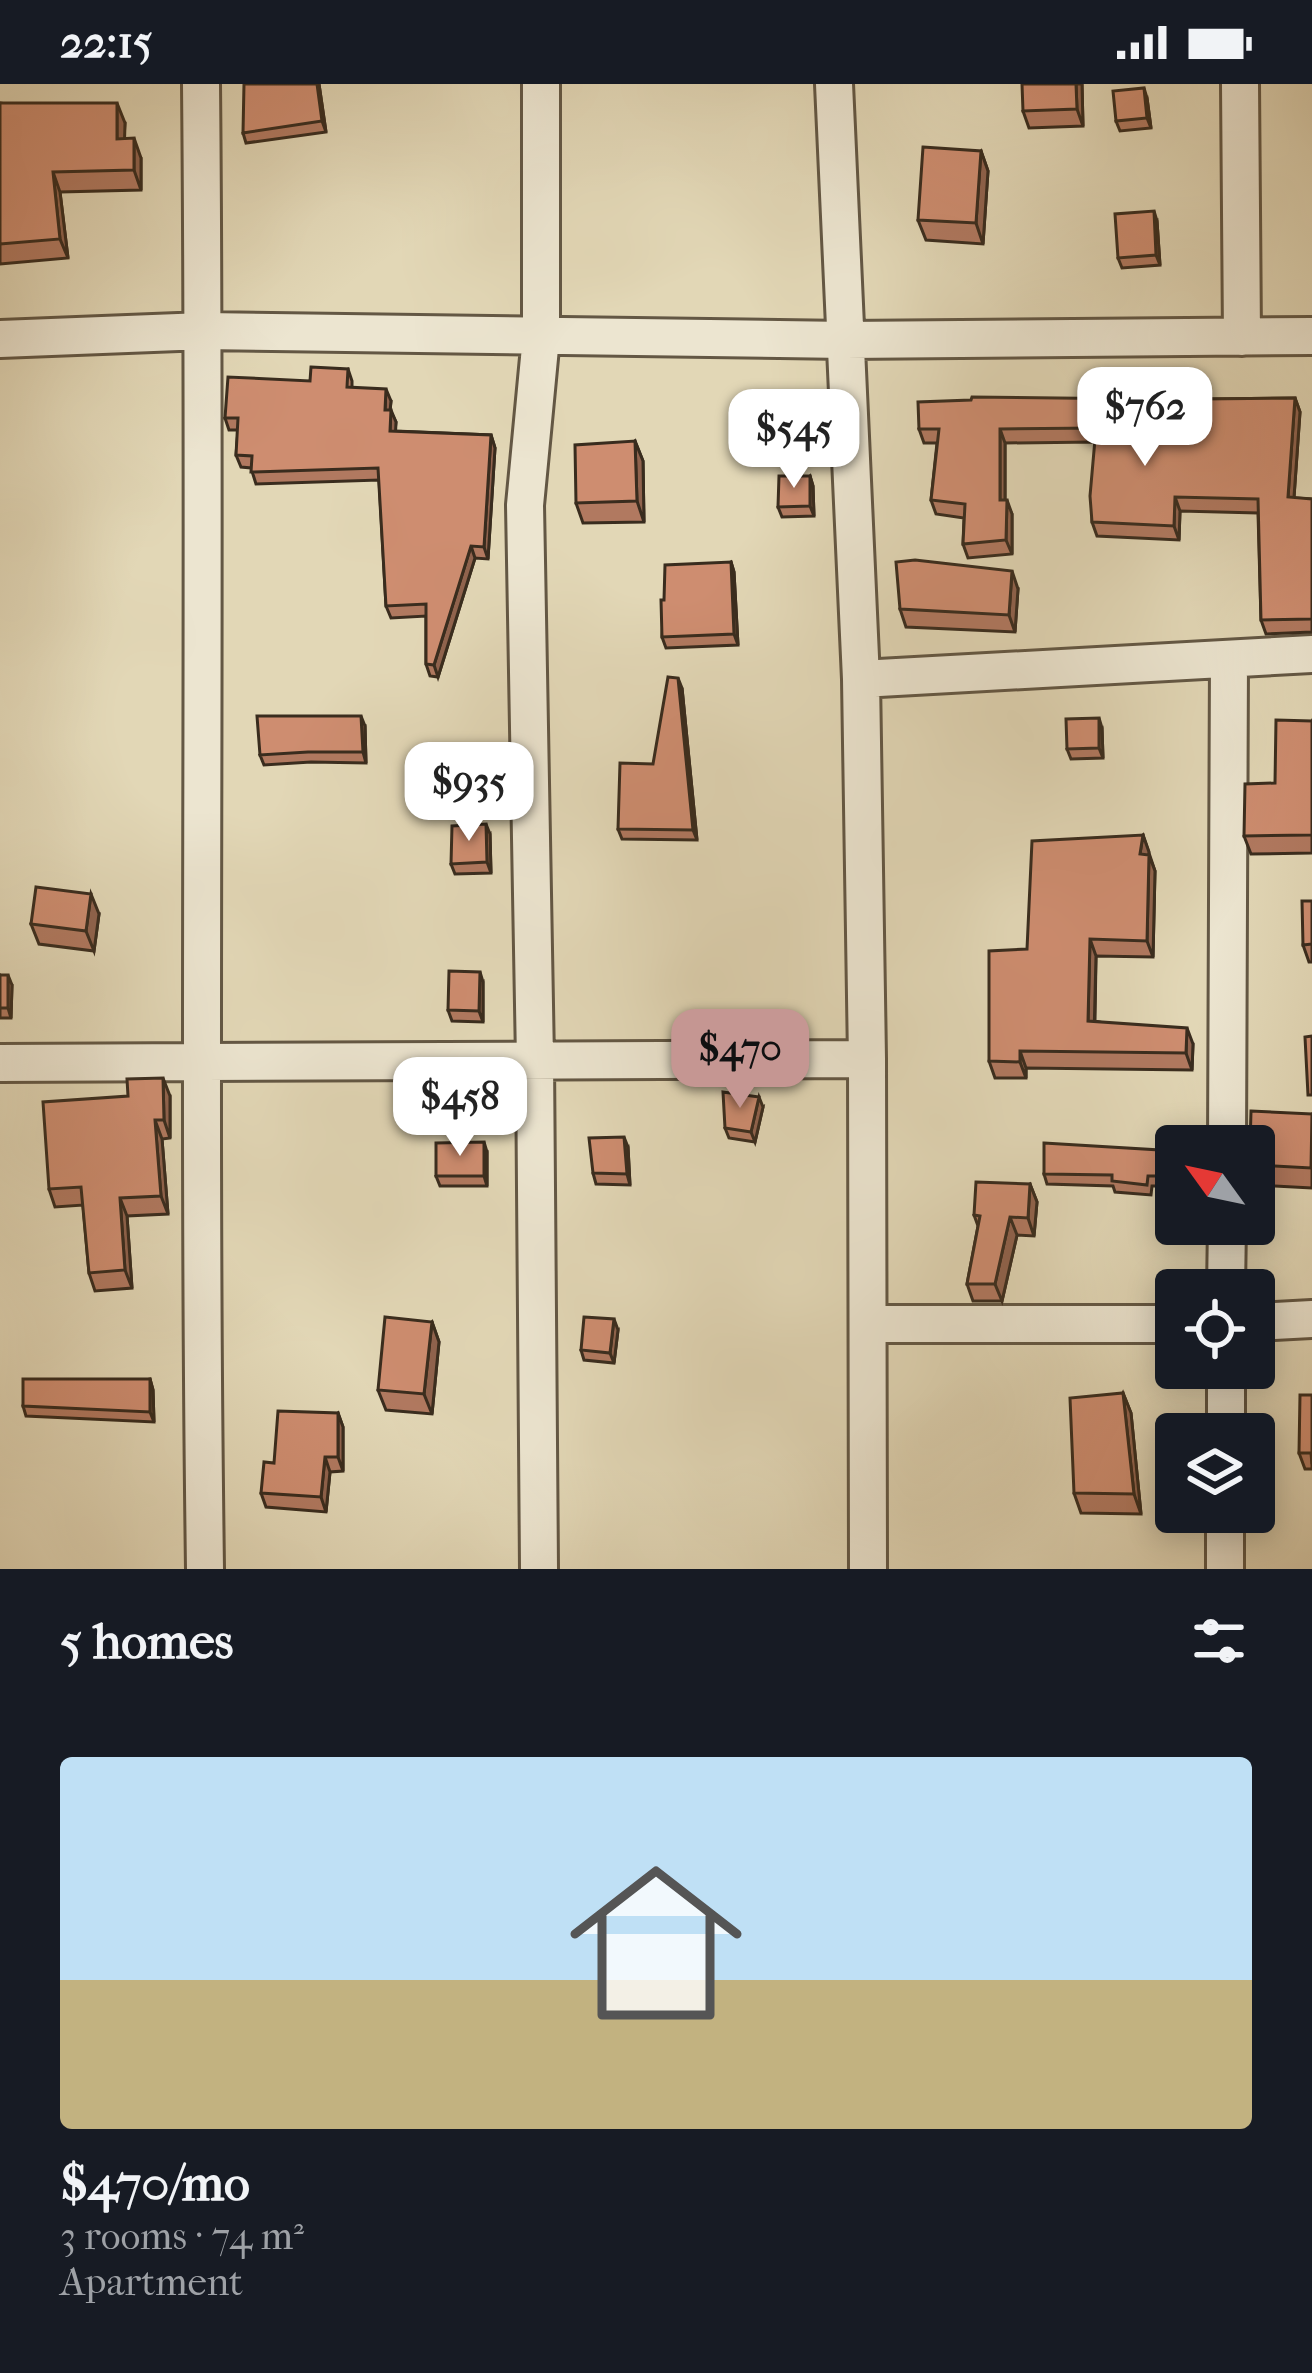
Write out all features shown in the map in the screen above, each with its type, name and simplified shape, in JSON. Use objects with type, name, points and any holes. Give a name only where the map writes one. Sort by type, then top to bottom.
[{"type":"street","points":[[201,84],[206,1569]]},
{"type":"street","points":[[538,1569],[536,1060],[525,505],[541,338],[541,84]]},
{"type":"street","points":[[834,84],[861,680],[868,1569]]},
{"type":"street","points":[[1240,84],[1242,337]]},
{"type":"street","points":[[0,339],[203,331],[846,340],[1312,336]]},
{"type":"street","points":[[861,680],[1312,655]]},
{"type":"street","points":[[1227,1125],[1229,660]]},
{"type":"street","points":[[0,1063],[867,1059]]},
{"type":"street","points":[[1275,1321],[1312,1319]]},
{"type":"street","points":[[868,1324],[1155,1324]]},
{"type":"street","points":[[1225,1569],[1226,1533]]},
{"type":"building","points":[[244,84],[317,84],[322,121],[243,133]]},
{"type":"building","points":[[1022,84],[1076,84],[1077,109],[1023,111]]},
{"type":"building","points":[[1144,88],[1147,118],[1116,121],[1113,91]]},
{"type":"building","points":[[0,103],[117,103],[117,139],[134,138],[134,170],[53,172],[60,239],[0,244]]},
{"type":"building","points":[[923,147],[981,151],[976,223],[918,220]]},
{"type":"building","points":[[1154,211],[1156,255],[1118,258],[1115,214]]},
{"type":"building","points":[[311,367],[348,369],[347,387],[386,389],[390,431],[491,435],[484,547],[471,546],[434,665],[426,664],[426,604],[386,606],[378,468],[251,472],[252,456],[236,455],[238,418],[225,418],[228,377],[310,381]]},
{"type":"building","points":[[1142,388],[1204,388],[1204,399],[1295,398],[1288,497],[1312,499],[1312,619],[1261,620],[1258,499],[1175,497],[1174,526],[1092,522],[1096,428],[1000,429],[1000,500],[1007,500],[1006,540],[963,544],[965,504],[931,500],[939,429],[919,429],[918,402],[972,397],[1142,399]]},
{"type":"building","points":[[635,441],[637,501],[576,503],[575,445]]},
{"type":"building","points":[[779,476],[810,476],[810,506],[778,507]]},
{"type":"building","points":[[731,562],[734,634],[662,637],[665,565]]},
{"type":"building","points":[[896,562],[1012,571],[1009,615],[900,609]]},
{"type":"building","points":[[668,677],[678,678],[693,830],[618,829],[620,763],[653,764]]},
{"type":"building","points":[[257,716],[361,716],[363,752],[260,755]]},
{"type":"building","points":[[1099,718],[1099,748],[1067,749],[1066,719]]},
{"type":"building","points":[[1276,720],[1312,721],[1312,835],[1244,836],[1245,784],[1275,783]]},
{"type":"building","points":[[486,824],[487,862],[451,864],[452,826]]},
{"type":"building","points":[[1143,835],[1140,854],[1149,855],[1147,941],[1090,939],[1088,1021],[1187,1028],[1186,1053],[1020,1051],[1020,1062],[989,1061],[989,951],[1027,949],[1032,841]]},
{"type":"building","points":[[36,887],[91,894],[86,931],[31,924]]},
{"type":"building","points":[[1302,901],[1312,901],[1312,944],[1303,945]]},
{"type":"building","points":[[449,971],[480,972],[479,1011],[448,1010]]},
{"type":"building","points":[[0,975],[8,975],[8,1008],[0,1008]]},
{"type":"building","points":[[1312,1036],[1312,1095],[1308,1095],[1305,1037]]},
{"type":"building","points":[[163,1078],[164,1120],[155,1120],[161,1196],[120,1198],[125,1270],[89,1273],[81,1187],[49,1189],[43,1102],[128,1096],[127,1079]]},
{"type":"building","points":[[723,1092],[759,1097],[751,1132],[725,1128]]},
{"type":"building","points":[[1251,1111],[1312,1114],[1311,1168],[1275,1166],[1275,1125],[1251,1125]]},
{"type":"building","points":[[624,1137],[627,1174],[593,1173],[589,1138]]},
{"type":"building","points":[[484,1142],[484,1176],[436,1176],[436,1143]]},
{"type":"building","points":[[1044,1143],[1155,1150],[1155,1176],[1148,1176],[1147,1185],[1112,1181],[1112,1175],[1044,1174]]},
{"type":"building","points":[[976,1182],[1030,1184],[1028,1218],[1010,1217],[995,1284],[967,1284],[980,1216],[974,1215]]},
{"type":"building","points":[[385,1317],[432,1322],[424,1394],[378,1390]]},
{"type":"building","points":[[584,1317],[614,1319],[610,1353],[581,1350]]},
{"type":"building","points":[[23,1379],[150,1379],[150,1412],[23,1406]]},
{"type":"building","points":[[1123,1393],[1134,1494],[1074,1493],[1070,1398]]},
{"type":"building","points":[[1300,1395],[1312,1395],[1312,1464],[1311,1453],[1299,1453]]},
{"type":"building","points":[[278,1411],[338,1413],[338,1457],[325,1457],[321,1497],[261,1493],[264,1462],[274,1463]]}]
